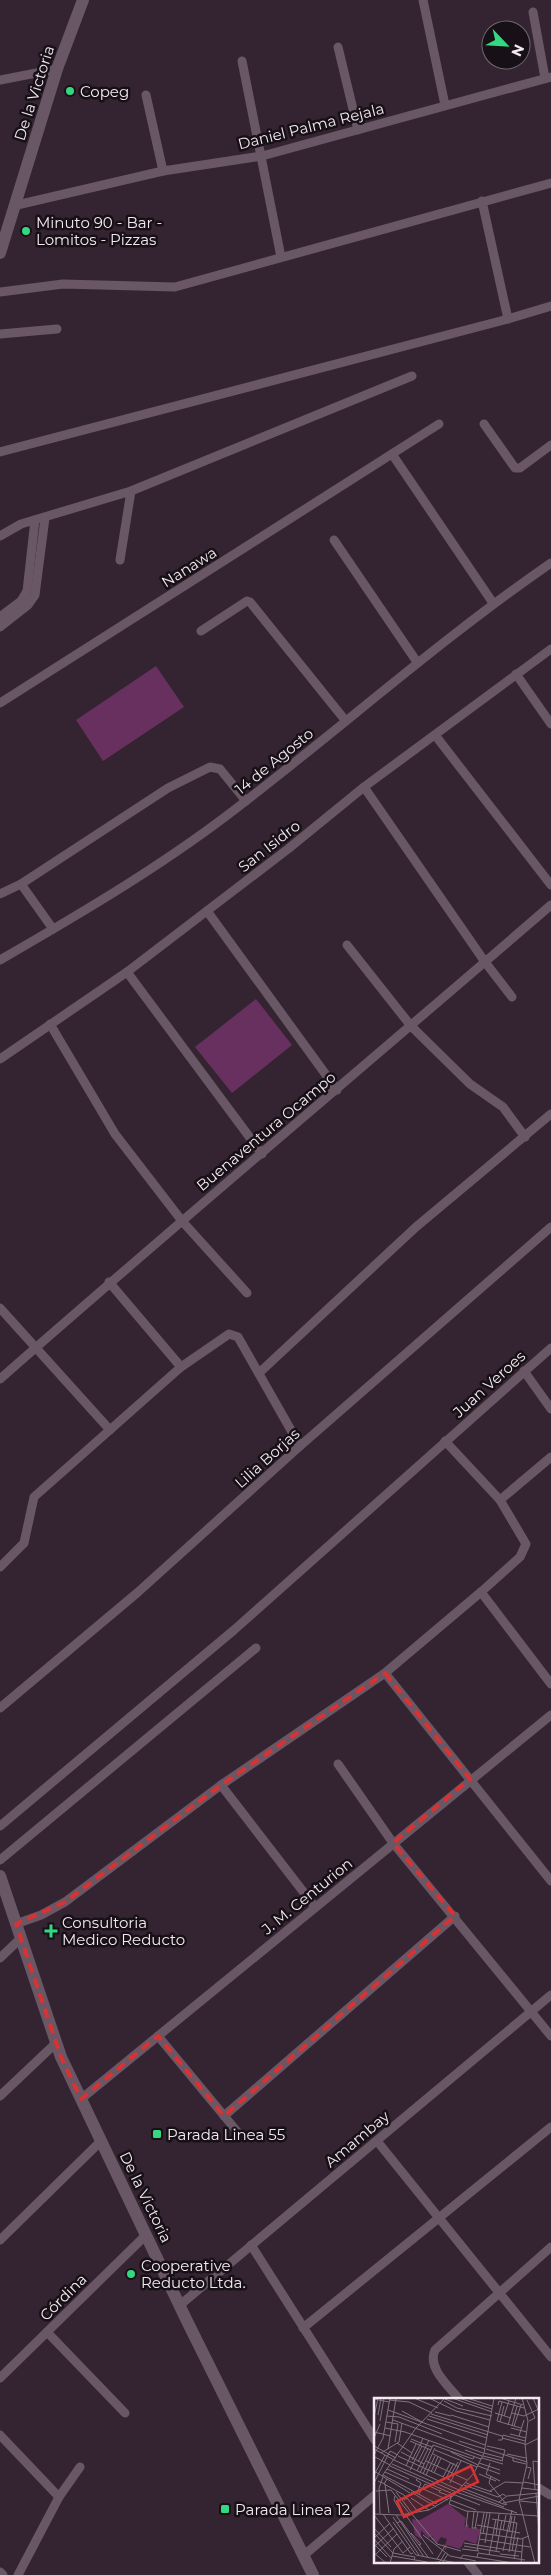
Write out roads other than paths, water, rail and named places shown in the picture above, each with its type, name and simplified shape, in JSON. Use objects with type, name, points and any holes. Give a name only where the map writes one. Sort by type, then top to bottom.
[{"type":"main road","name":"De la Victoria","points":[[0,253],[2,238],[17,205],[57,69],[83,0]]},
{"type":"main road","name":"De la Victoria","points":[[0,1876],[56,2043],[146,2235],[303,2556],[309,2573]]},
{"type":"street","points":[[423,0],[445,105]]},
{"type":"street","points":[[533,12],[548,78]]},
{"type":"street","points":[[338,46],[358,130]]},
{"type":"street","points":[[242,61],[281,258]]},
{"type":"street","points":[[0,80],[57,69]]},
{"type":"street","name":"Daniel Palma Rejala","points":[[17,205],[163,171],[262,156],[548,78]]},
{"type":"street","points":[[146,95],[163,171]]},
{"type":"street","points":[[0,292],[63,284],[175,287],[551,183]]},
{"type":"street","points":[[482,201],[508,319]]},
{"type":"street","points":[[0,452],[508,319],[551,306]]},
{"type":"street","points":[[0,334],[57,328]]},
{"type":"street","points":[[0,536],[21,524],[131,490],[412,376]]},
{"type":"street","name":"Nanawa","points":[[0,703],[439,424]]},
{"type":"street","points":[[484,424],[515,468],[520,468],[551,445]]},
{"type":"street","points":[[392,454],[493,603]]},
{"type":"street","points":[[120,560],[131,490]]},
{"type":"street","points":[[0,628],[28,605],[45,518]]},
{"type":"street","points":[[31,593],[35,520]]},
{"type":"street","points":[[334,540],[417,662]]},
{"type":"street","name":"14 de Agosto","points":[[0,960],[124,888],[246,802],[417,662],[493,603],[551,563]]},
{"type":"street","points":[[0,617],[31,593]]},
{"type":"street","points":[[201,631],[248,601],[250,602],[345,720]]},
{"type":"street","name":"San Isidro","points":[[0,1059],[127,972],[364,786],[551,649]]},
{"type":"street","points":[[516,674],[551,724]]},
{"type":"street","points":[[435,735],[551,885]]},
{"type":"street","points":[[0,894],[21,884],[168,788],[210,766],[220,769],[246,802]]},
{"type":"street","points":[[364,786],[485,962],[512,997]]},
{"type":"street","points":[[21,884],[53,929]]},
{"type":"street","name":"Buenaventura Ocampo","points":[[0,1379],[109,1282],[262,1154],[551,905]]},
{"type":"street","points":[[207,911],[337,1090]]},
{"type":"street","points":[[347,945],[411,1026],[470,1084],[503,1107],[525,1136]]},
{"type":"street","points":[[127,972],[262,1154]]},
{"type":"street","points":[[50,1024],[115,1134],[182,1221],[247,1293]]},
{"type":"street","points":[[259,1373],[416,1227],[551,1114]]},
{"type":"street","name":"Lilia Borjas","points":[[0,1708],[137,1593],[300,1446],[551,1227]]},
{"type":"street","points":[[109,1282],[181,1368]]},
{"type":"street","points":[[0,1308],[110,1430]]},
{"type":"street","points":[[0,1567],[24,1543],[34,1497],[181,1368],[229,1334],[238,1337],[300,1446]]},
{"type":"street","name":"Juan Veroes","points":[[0,1826],[234,1630],[551,1348]]},
{"type":"street","points":[[524,1372],[551,1409]]},
{"type":"street","points":[[16,1924],[41,1915],[66,1902],[221,1785],[385,1673],[520,1557],[526,1544],[500,1500],[445,1441]]},
{"type":"street","points":[[500,1500],[551,1458]]},
{"type":"street","points":[[481,1592],[551,1684]]},
{"type":"street","points":[[0,1860],[256,1648]]},
{"type":"street","points":[[385,1673],[551,1881]]},
{"type":"street","name":"J. M. Centurion","points":[[81,2099],[470,1779],[550,1719]]},
{"type":"street","points":[[338,1764],[394,1843],[551,2036]]},
{"type":"street","points":[[221,1785],[315,1907]]},
{"type":"street","points":[[224,2116],[455,1916]]},
{"type":"street","points":[[0,1958],[21,1938]]},
{"type":"street","name":"Amambay","points":[[180,2305],[551,1994]]},
{"type":"street","points":[[158,2036],[240,2134]]},
{"type":"street","points":[[0,2096],[56,2043]]},
{"type":"street","points":[[303,2328],[551,2127]]},
{"type":"street","points":[[377,2140],[551,2357]]},
{"type":"street","points":[[0,2240],[101,2141]]},
{"type":"street","name":"Córdina","points":[[0,2378],[146,2235]]},
{"type":"street","points":[[251,2245],[374,2438]]},
{"type":"street","points":[[458,2398],[434,2367],[432,2357],[435,2350],[551,2247]]},
{"type":"street","points":[[47,2332],[126,2413]]},
{"type":"street","points":[[0,2435],[59,2497]]},
{"type":"street","points":[[18,2575],[59,2497],[80,2467]]},
{"type":"street","points":[[538,2488],[550,2495]]},
{"type":"street","points":[[303,2556],[374,2496]]},
{"type":"street","points":[[468,2562],[478,2575]]},
{"type":"street","points":[[0,2572],[3,2575]]},
{"type":"place","name":"Copeg","points":[[70,91]]},
{"type":"place","name":"Minuto 90 - Bar - Lomitos - Pizzas","points":[[26,231]]},
{"type":"place","name":"Consultoria Medico Reducto","points":[[51,1931]]},
{"type":"place","name":"Parada Linea 55","points":[[157,2134]]},
{"type":"place","name":"Cooperative Reducto Ltda.","points":[[131,2274]]},
{"type":"place","name":"Parada Linea 12","points":[[225,2509]]}]
